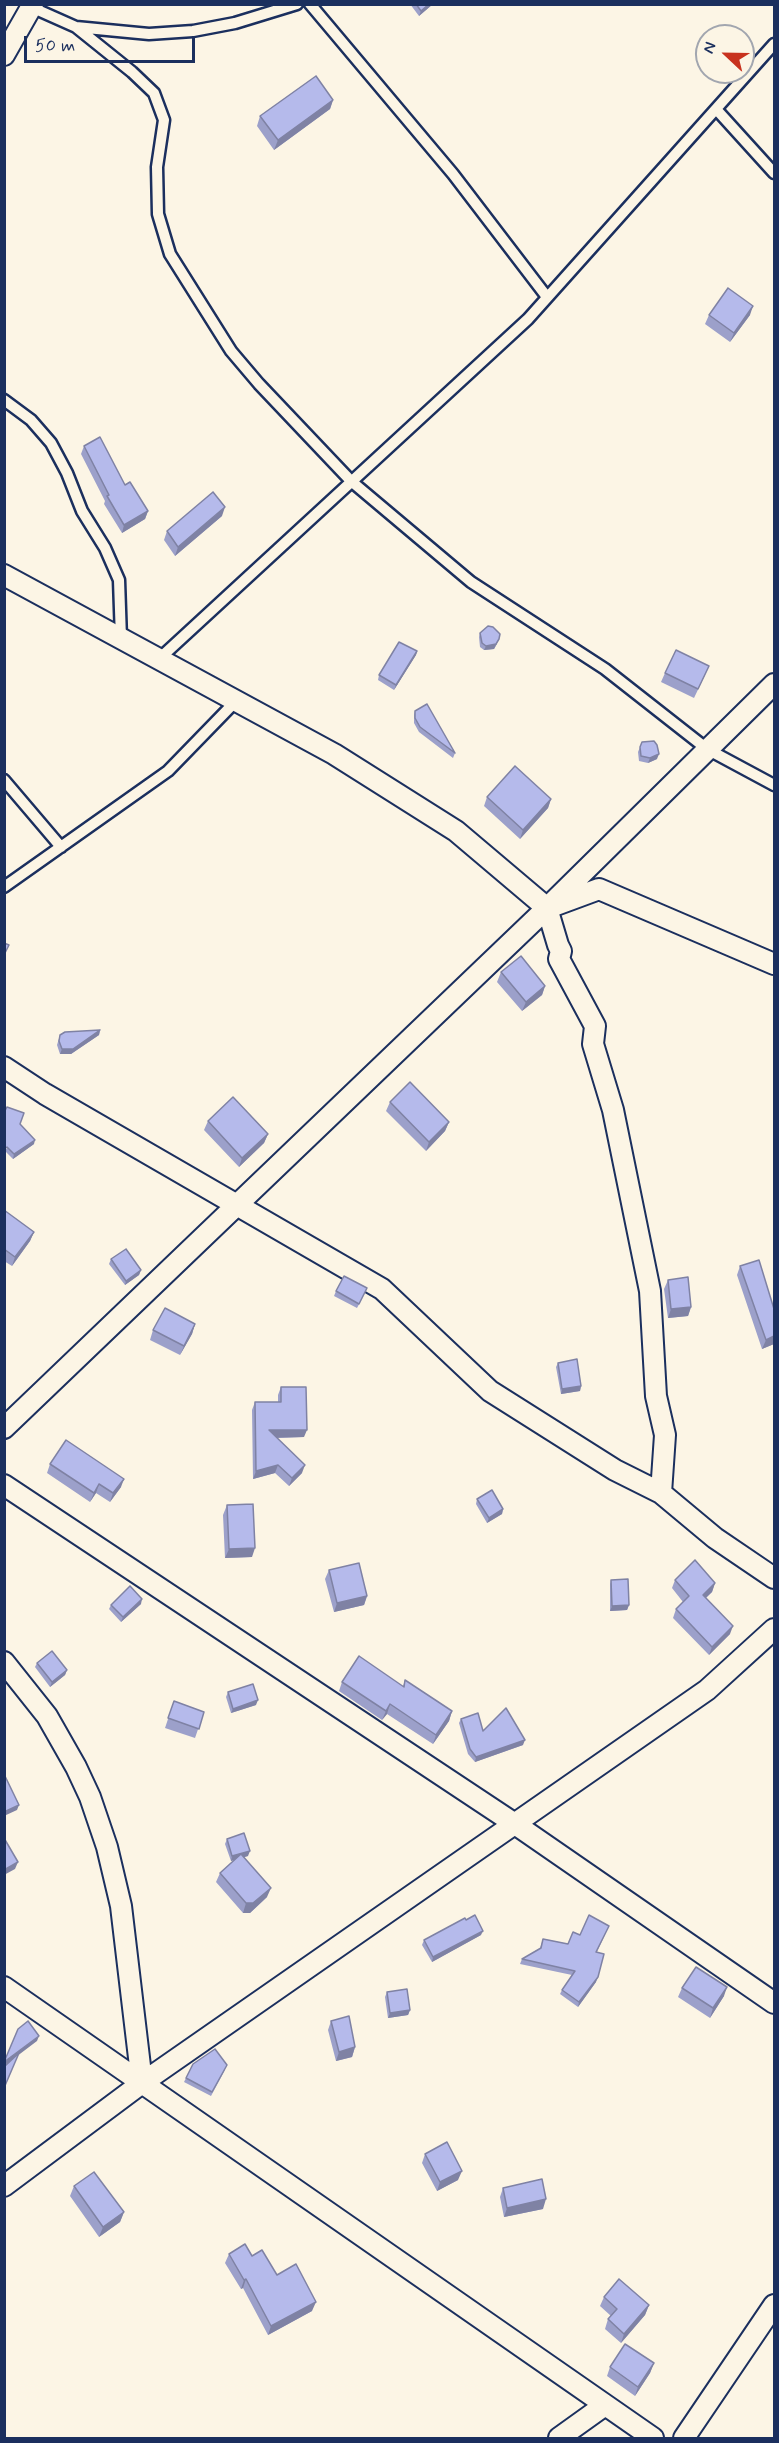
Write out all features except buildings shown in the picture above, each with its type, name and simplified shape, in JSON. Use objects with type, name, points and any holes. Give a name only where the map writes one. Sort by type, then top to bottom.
[{"type":"street","points":[[4,55],[32,6]]},
{"type":"street","points":[[4,575],[333,754],[456,831],[547,908],[561,951],[559,959],[595,1026],[593,1044],[613,1110],[650,1291],[656,1396],[665,1435],[661,1493]]},
{"type":"street","points":[[4,1428],[547,908],[774,684]]},
{"type":"street","points":[[547,908],[599,889],[774,964]]},
{"type":"street","points":[[4,1067],[45,1094],[382,1289],[490,1391],[615,1470],[661,1493],[715,1538],[774,1578]]},
{"type":"street","points":[[4,1485],[515,1824],[774,2003]]},
{"type":"street","points":[[4,2187],[142,2083],[707,1690],[774,1629]]},
{"type":"street","points":[[4,1662],[47,1716],[76,1767],[90,1797],[107,1847],[121,1906],[142,2083]]},
{"type":"street","points":[[4,1987],[653,2439]]},
{"type":"street","points":[[684,2439],[774,2305]]},
{"type":"street","points":[[559,2439],[605,2405]]},
{"type":"lane","points":[[76,27],[150,34],[193,31],[235,22],[297,4]]},
{"type":"lane","points":[[310,4],[453,174],[547,297]]},
{"type":"lane","points":[[32,6],[76,27],[132,72],[154,93],[164,120],[157,167],[158,214],[170,254],[231,351],[259,384],[351,481],[471,582],[605,669],[707,749],[774,785]]},
{"type":"lane","points":[[159,659],[528,319],[774,44]]},
{"type":"lane","points":[[716,109],[774,173]]},
{"type":"lane","points":[[4,400],[31,420],[51,442],[67,473],[82,511],[105,549],[119,580],[121,639]]},
{"type":"lane","points":[[4,887],[168,771],[236,701]]},
{"type":"lane","points":[[4,780],[61,847]]}]
